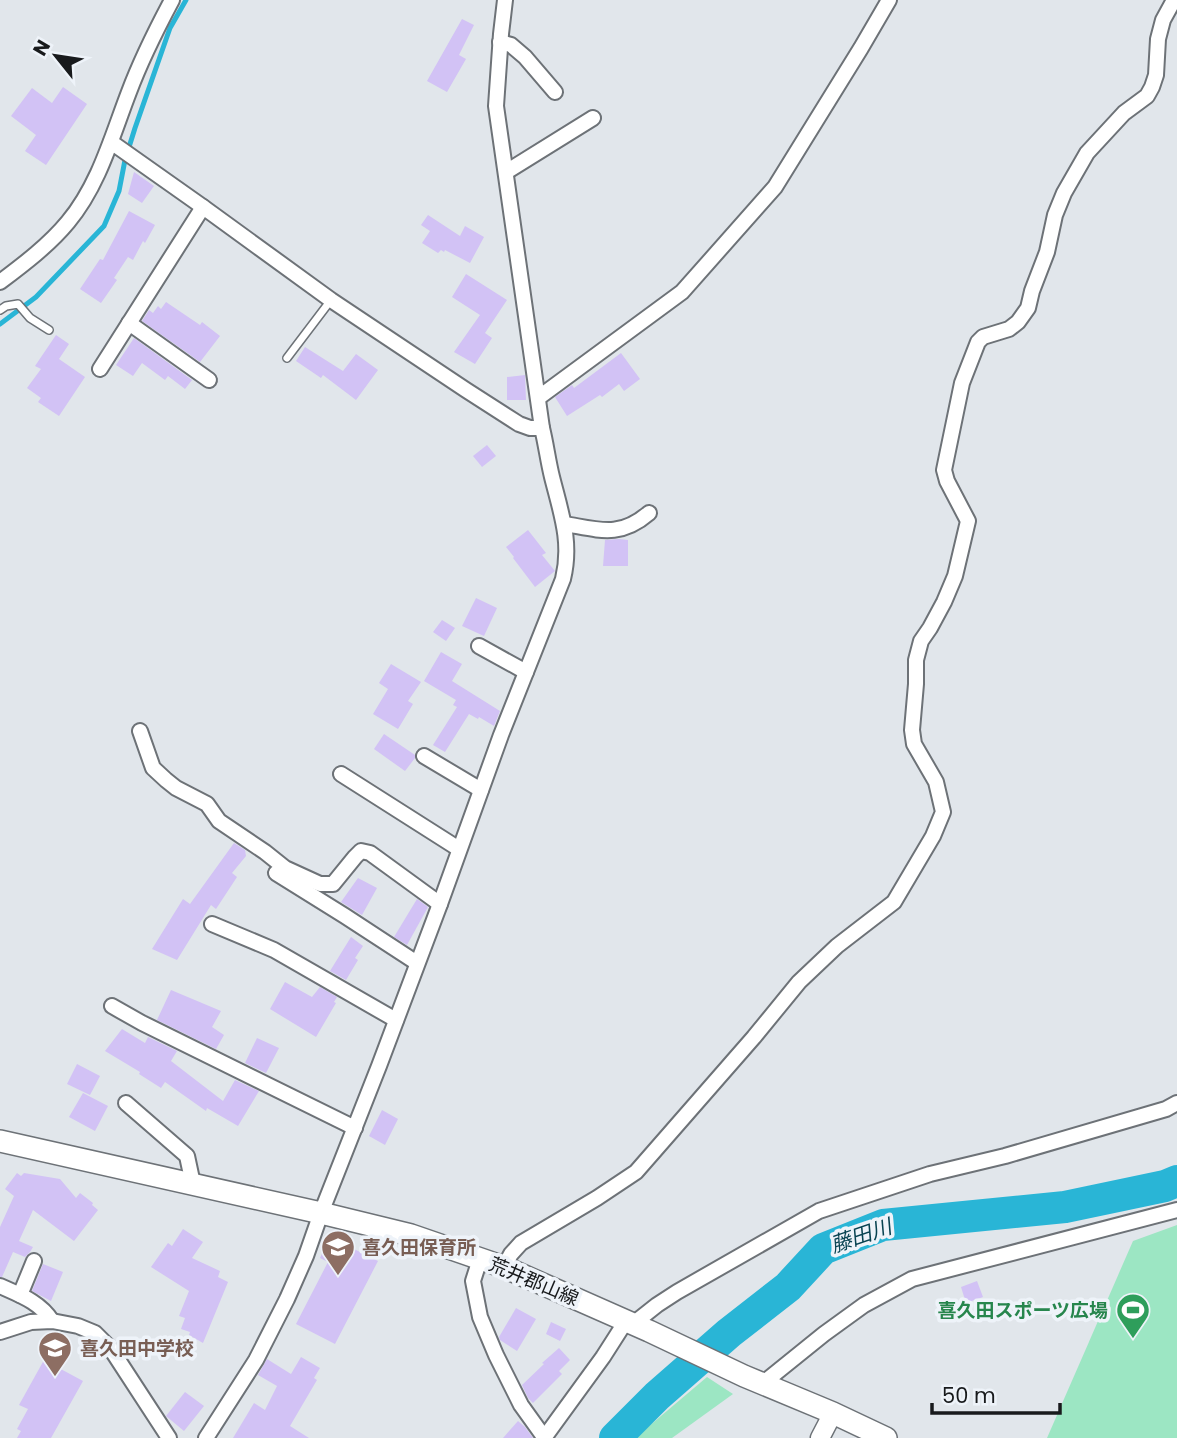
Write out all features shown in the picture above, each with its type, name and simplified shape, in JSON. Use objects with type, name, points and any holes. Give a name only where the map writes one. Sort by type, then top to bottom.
[{"type":"main road","name":"荒井郡山線","points":[[0,1141],[411,1235],[504,1266],[886,1438]]},
{"type":"street","points":[[0,282],[68,223],[83,201],[102,165],[130,89],[172,0]]},
{"type":"street","points":[[206,1438],[256,1360],[306,1256],[563,579],[567,561],[565,524],[542,428],[496,106],[505,0]]},
{"type":"street","points":[[538,398],[682,292],[716,254],[775,187],[889,0]]},
{"type":"street","points":[[504,1266],[521,1243],[636,1172],[799,982],[837,946],[894,902],[933,836],[943,812],[936,782],[914,744],[912,730],[916,660],[921,642],[955,576],[968,521],[944,470],[962,383],[978,342],[983,337],[1009,329],[1018,323],[1028,308],[1047,252],[1055,215],[1087,153],[1124,113],[1147,96],[1152,87],[1156,75],[1158,38],[1163,20],[1174,0]]},
{"type":"street","points":[[500,42],[511,45],[525,57],[555,92]]},
{"type":"street","points":[[506,172],[593,118]]},
{"type":"street","points":[[111,142],[331,300],[511,420],[530,428],[542,428]]},
{"type":"street","points":[[100,369],[203,207]]},
{"type":"street","points":[[129,323],[209,380]]},
{"type":"street","points":[[565,524],[610,530],[623,529],[639,522],[649,513]]},
{"type":"street","points":[[479,646],[526,673]]},
{"type":"street","points":[[140,731],[153,768],[176,788],[207,804],[219,821],[285,868],[320,884],[333,884],[361,851],[369,853],[440,904]]},
{"type":"street","points":[[424,756],[481,790]]},
{"type":"street","points":[[341,774],[459,849]]},
{"type":"street","points":[[276,873],[417,963]]},
{"type":"street","points":[[212,924],[274,950],[396,1020]]},
{"type":"street","points":[[112,1006],[355,1128]]},
{"type":"street","points":[[125,1103],[187,1156],[193,1184]]},
{"type":"street","points":[[480,1259],[473,1281],[480,1317],[521,1405],[544,1438],[603,1357],[657,1305],[818,1211],[930,1174],[1065,1139],[1166,1109],[1177,1103]]},
{"type":"street","points":[[753,1380],[864,1305],[912,1279],[1177,1210]]},
{"type":"street","points":[[20,1295],[34,1261]]},
{"type":"street","points":[[0,1286],[42,1308],[52,1321]]},
{"type":"street","points":[[0,1332],[31,1322],[52,1321],[78,1326],[95,1333],[111,1349],[169,1438]]},
{"type":"street","points":[[820,1438],[832,1413]]},
{"type":"lane","points":[[287,358],[331,300]]},
{"type":"lane","points":[[0,310],[18,304],[30,318],[49,330]]},
{"type":"green space","name":"喜久田スポーツ広場","points":[[1177,1225],[1177,1438],[1047,1438],[1133,1241]]},
{"type":"green space","points":[[707,1377],[733,1394],[672,1438],[635,1438]]},
{"type":"building","points":[[462,19],[474,25],[459,55],[466,59],[447,92],[427,81]]},
{"type":"building","points":[[63,87],[87,104],[46,165],[25,151],[36,135],[11,116],[32,88],[52,103]]},
{"type":"building","points":[[134,172],[154,186],[142,203],[128,194]]},
{"type":"building","points":[[129,211],[155,225],[133,260],[128,257],[114,278],[117,280],[101,303],[80,289],[100,259],[103,260]]},
{"type":"building","points":[[428,215],[460,236],[465,226],[484,237],[470,263],[445,250],[438,253],[422,243],[430,231],[421,225]]},
{"type":"building","points":[[466,274],[507,300],[485,333],[492,338],[475,364],[454,352],[480,315],[452,297]]},
{"type":"building","points":[[166,302],[200,325],[202,322],[220,336],[200,362],[142,321],[149,310],[153,313],[158,306],[161,309]]},
{"type":"building","points":[[56,335],[69,344],[59,359],[85,377],[59,416],[38,402],[41,398],[27,388],[41,369],[35,366]]},
{"type":"building","points":[[134,338],[192,380],[185,389],[168,376],[165,380],[142,363],[133,376],[116,365]]},
{"type":"building","points":[[305,347],[343,371],[356,354],[378,370],[356,400],[323,375],[321,378],[296,361]]},
{"type":"building","points":[[621,353],[640,379],[624,391],[619,384],[602,397],[600,395],[567,416],[555,397],[572,385],[574,388]]},
{"type":"building","points":[[525,375],[526,400],[507,400],[507,377]]},
{"type":"building","points":[[487,445],[496,456],[482,467],[473,456]]},
{"type":"building","points":[[528,530],[546,553],[542,555],[555,571],[535,587],[506,547]]},
{"type":"building","points":[[605,540],[628,540],[628,566],[603,566]]},
{"type":"building","points":[[476,598],[497,608],[484,636],[462,626]]},
{"type":"building","points":[[442,620],[455,628],[446,641],[433,632]]},
{"type":"building","points":[[441,652],[462,664],[452,681],[500,711],[494,726],[469,714],[445,752],[433,745],[457,707],[453,705],[456,700],[424,681]]},
{"type":"building","points":[[391,664],[421,682],[408,701],[413,704],[398,729],[373,714],[388,689],[379,683]]},
{"type":"building","points":[[384,734],[415,755],[405,771],[374,749]]},
{"type":"building","points":[[234,843],[245,850],[246,856],[232,873],[237,877],[216,909],[211,905],[177,960],[152,949],[183,899],[190,904]]},
{"type":"building","points":[[358,878],[377,888],[362,915],[341,902]]},
{"type":"building","points":[[417,899],[428,907],[407,945],[394,937]]},
{"type":"building","points":[[351,937],[363,946],[346,980],[330,971]]},
{"type":"building","points":[[285,982],[312,997],[320,987],[337,997],[316,1037],[270,1009]]},
{"type":"building","points":[[171,990],[221,1011],[212,1027],[224,1035],[216,1049],[157,1020]]},
{"type":"building","points":[[122,1029],[145,1043],[148,1037],[177,1051],[171,1061],[223,1101],[235,1080],[259,1091],[238,1126],[207,1108],[206,1111],[165,1082],[161,1088],[105,1051]]},
{"type":"building","points":[[257,1038],[279,1048],[266,1073],[245,1063]]},
{"type":"building","points":[[77,1064],[100,1076],[90,1095],[67,1084]]},
{"type":"building","points":[[83,1093],[108,1106],[95,1131],[69,1117]]},
{"type":"building","points":[[382,1110],[398,1119],[385,1145],[369,1136]]},
{"type":"building","points":[[17,1173],[21,1176],[24,1173],[60,1179],[76,1198],[80,1193],[98,1210],[74,1241],[33,1210],[19,1241],[33,1247],[25,1257],[13,1252],[0,1277],[0,1227],[14,1196],[5,1189]]},
{"type":"building","points":[[183,1229],[203,1242],[192,1258],[220,1271],[218,1277],[228,1282],[203,1343],[189,1335],[190,1332],[181,1329],[185,1318],[179,1316],[189,1291],[151,1267],[168,1243],[172,1246]]},
{"type":"building","points":[[330,1237],[378,1261],[335,1344],[296,1324],[328,1262],[320,1258]]},
{"type":"building","points":[[43,1264],[63,1272],[51,1301],[32,1291]]},
{"type":"building","points":[[977,1281],[983,1297],[966,1303],[961,1287]]},
{"type":"building","points":[[516,1308],[536,1319],[517,1351],[499,1337]]},
{"type":"building","points":[[551,1322],[566,1329],[560,1341],[546,1334]]},
{"type":"building","points":[[559,1348],[570,1360],[559,1371],[562,1374],[533,1403],[522,1385]]},
{"type":"building","points":[[301,1357],[320,1368],[314,1378],[317,1380],[290,1426],[309,1438],[233,1438],[254,1403],[265,1410],[277,1386],[258,1375],[267,1359],[291,1374]]},
{"type":"building","points":[[44,1360],[83,1381],[51,1438],[17,1438],[21,1431],[17,1429],[28,1409],[19,1405]]},
{"type":"building","points":[[185,1392],[204,1406],[184,1431],[166,1416]]},
{"type":"building","points":[[518,1421],[533,1438],[503,1438]]},
{"type":"waterway","points":[[0,324],[36,297],[104,226],[119,191],[135,128],[170,28],[186,0]]},
{"type":"waterway","name":"藤田川","points":[[615,1438],[657,1396],[729,1333],[788,1287],[823,1249],[883,1225],[1065,1207],[1165,1186],[1177,1181]]},
{"type":"place","name":"喜久田保育所","points":[[338,1277]]},
{"type":"place","name":"喜久田スポーツ広場","points":[[1133,1340]]},
{"type":"place","name":"喜久田中学校","points":[[55,1378]]}]
